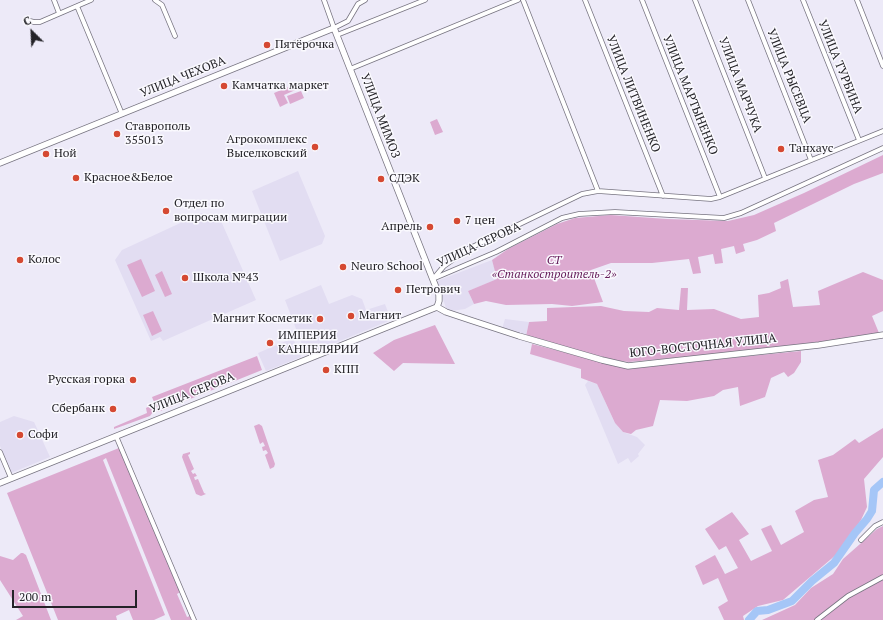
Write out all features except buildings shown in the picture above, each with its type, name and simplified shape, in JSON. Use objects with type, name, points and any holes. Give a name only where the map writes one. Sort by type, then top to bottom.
[{"type":"street","points":[[54,0],[59,13]]},
{"type":"street","points":[[26,20],[40,22],[91,0]]},
{"type":"street","points":[[155,0],[162,5],[175,36]]},
{"type":"street","name":"УЛИЦА МИМОЗ","points":[[324,0],[439,295],[437,307]]},
{"type":"street","name":"УЛИЦА ЧЕХОВА","points":[[0,163],[334,28],[348,21],[358,4],[365,0]]},
{"type":"street","points":[[337,35],[425,0]]},
{"type":"street","points":[[350,69],[518,0]]},
{"type":"street","points":[[523,0],[598,191]]},
{"type":"street","name":"УЛИЦА ЛИТВИНЕНКО","points":[[585,0],[663,196]]},
{"type":"street","name":"УЛИЦА МАРТЫНЕНКО","points":[[642,0],[720,197]]},
{"type":"street","name":"УЛИЦА МАРЧУКА","points":[[696,0],[765,178]]},
{"type":"street","name":"УЛИЦА РЫСЕВЦА","points":[[748,0],[811,160]]},
{"type":"street","name":"УЛИЦА ТУРБИНА","points":[[803,0],[859,140]]},
{"type":"street","points":[[857,0],[883,66]]},
{"type":"street","points":[[77,6],[122,114]]},
{"type":"street","name":"УЛИЦА СЕРОВА","points":[[433,279],[444,266],[468,249],[582,194],[598,191],[663,196],[720,197],[883,131]]},
{"type":"street","name":"УЛИЦА СЕРОВА","points":[[433,279],[496,252],[562,218],[579,214],[615,212],[724,218],[741,212],[883,148]]},
{"type":"street","name":"УЛИЦА СЕРОВА","points":[[0,482],[437,307]]},
{"type":"street","name":"ЮГО-ВОСТОЧНАЯ УЛИЦА","points":[[437,307],[446,312],[519,336],[628,366],[811,346],[883,335]]},
{"type":"street","points":[[116,436],[194,620]]},
{"type":"street","points":[[0,452],[11,478]]},
{"type":"street","points":[[861,540],[875,526],[883,522]]},
{"type":"street","points":[[816,620],[848,596],[883,577]]},
{"type":"shaded area","points":[[298,171],[325,236],[322,244],[280,261],[252,191]]},
{"type":"shaded area","name":"Школа №43","points":[[202,213],[211,222],[221,221],[256,300],[163,341],[160,337],[151,341],[115,260],[122,250]]},
{"type":"shaded area","points":[[492,260],[498,279],[468,291],[474,304],[465,309],[451,311],[446,308],[437,281]]},
{"type":"shaded area","points":[[321,285],[329,304],[352,295],[362,299],[366,310],[385,304],[391,320],[306,355],[285,300]]},
{"type":"shaded area","points":[[505,319],[529,322],[526,336],[502,329]]},
{"type":"shaded area","points":[[293,338],[301,357],[266,371],[258,353]]},
{"type":"shaded area","points":[[588,381],[597,384],[615,423],[623,432],[637,437],[645,445],[638,454],[639,456],[631,463],[628,458],[618,464],[585,385]]},
{"type":"shaded area","points":[[14,416],[34,422],[50,457],[11,473],[0,446],[0,422]]},
{"type":"green space","points":[[298,83],[300,88],[284,95],[288,103],[280,107],[274,93]]},
{"type":"green space","points":[[301,91],[304,98],[290,104],[287,96]]},
{"type":"green space","points":[[437,119],[443,132],[435,135],[430,122]]},
{"type":"green space","name":"СТ «Станкостроитель-2»","points":[[883,155],[883,173],[854,184],[774,223],[776,231],[757,240],[743,244],[745,251],[736,254],[734,246],[721,249],[723,263],[715,264],[713,254],[698,257],[701,273],[693,274],[689,259],[652,263],[611,263],[591,270],[603,302],[572,306],[552,304],[506,305],[486,301],[474,304],[468,291],[497,279],[492,260],[508,249],[557,224],[575,218],[611,215],[728,221],[754,215]]},
{"type":"green space","points":[[141,259],[155,291],[142,297],[127,265]]},
{"type":"green space","points":[[162,271],[172,294],[165,297],[155,275]]},
{"type":"green space","points":[[863,272],[883,280],[883,311],[872,316],[879,333],[817,343],[629,362],[595,355],[526,336],[529,322],[547,321],[547,308],[601,306],[624,311],[649,312],[657,308],[679,310],[681,288],[688,288],[687,310],[714,309],[741,319],[759,317],[758,295],[769,293],[781,288],[780,282],[788,279],[793,307],[820,305],[818,291]]},
{"type":"green space","points":[[153,311],[162,331],[152,336],[143,315]]},
{"type":"green space","points":[[435,325],[455,364],[403,363],[394,371],[373,353],[394,340]]},
{"type":"green space","points":[[532,344],[599,362],[657,365],[801,351],[801,362],[794,373],[788,377],[784,372],[771,378],[765,397],[740,406],[738,387],[723,390],[714,396],[687,401],[660,400],[653,426],[636,430],[631,434],[623,432],[615,423],[597,384],[581,378],[581,369],[530,354]]},
{"type":"green space","points":[[257,356],[262,370],[158,412],[152,397]]},
{"type":"green space","points":[[148,407],[152,409],[153,412],[150,416],[114,429],[114,427],[147,413],[146,408]]},
{"type":"green space","points":[[259,424],[262,426],[275,464],[274,467],[270,469],[265,455],[268,453],[266,450],[263,451],[262,447],[265,446],[263,442],[260,444],[254,426]]},
{"type":"green space","points":[[883,428],[883,457],[864,479],[867,507],[861,520],[837,554],[783,600],[758,606],[743,616],[744,620],[724,620],[718,607],[728,601],[718,578],[703,585],[695,566],[715,555],[725,574],[738,568],[726,546],[719,550],[705,529],[732,512],[749,534],[739,540],[751,561],[772,551],[761,529],[771,525],[781,545],[804,532],[795,511],[814,500],[828,497],[818,460],[833,455],[855,439],[859,443]]},
{"type":"green space","points":[[119,448],[180,592],[177,594],[187,617],[190,616],[191,620],[171,620],[106,458],[103,460],[165,615],[154,620],[133,620],[129,610],[116,616],[117,620],[58,620],[7,493]]},
{"type":"green space","points":[[190,452],[188,455],[194,469],[191,471],[197,476],[194,477],[195,480],[198,479],[204,493],[206,494],[201,496],[196,494],[182,457],[183,454]]},
{"type":"green space","points":[[883,526],[883,620],[762,620],[795,605],[811,588],[833,574],[843,559],[877,529]]},
{"type":"green space","points":[[21,553],[26,555],[51,620],[16,620],[23,616],[0,580],[0,556],[13,560]]},
{"type":"waterway","points":[[749,620],[757,611],[768,610],[792,601],[812,581],[834,563],[872,511],[874,490],[883,482]]},
{"type":"place","name":"Пятёрочка","points":[[267,45]]},
{"type":"place","name":"Камчатка маркет","points":[[224,86]]},
{"type":"place","name":"Ставрополь 355013","points":[[117,134]]},
{"type":"place","name":"Агрокомплекс Выселковский","points":[[315,147]]},
{"type":"place","name":"Танхаус","points":[[781,149]]},
{"type":"place","name":"Ной","points":[[46,154]]},
{"type":"place","name":"Красное&Белое","points":[[76,178]]},
{"type":"place","name":"СДЭК","points":[[381,179]]},
{"type":"place","name":"Отдел по вопросам миграции","points":[[166,211]]},
{"type":"place","name":"7 цен","points":[[457,221]]},
{"type":"place","name":"Апрель","points":[[430,227]]},
{"type":"place","name":"Колос","points":[[20,260]]},
{"type":"place","name":"Neuro School","points":[[343,267]]},
{"type":"place","name":"Школа №43","points":[[185,278]]},
{"type":"place","name":"Петрович","points":[[398,290]]},
{"type":"place","name":"Магнит","points":[[351,316]]},
{"type":"place","name":"Магнит Косметик","points":[[320,319]]},
{"type":"place","name":"ИМПЕРИЯ КАНЦЕЛЯРИИ","points":[[270,343]]},
{"type":"place","name":"КПП","points":[[326,370]]},
{"type":"place","name":"Русская горка","points":[[133,380]]},
{"type":"place","name":"Сбербанк","points":[[113,409]]},
{"type":"place","name":"Софи","points":[[20,435]]}]
